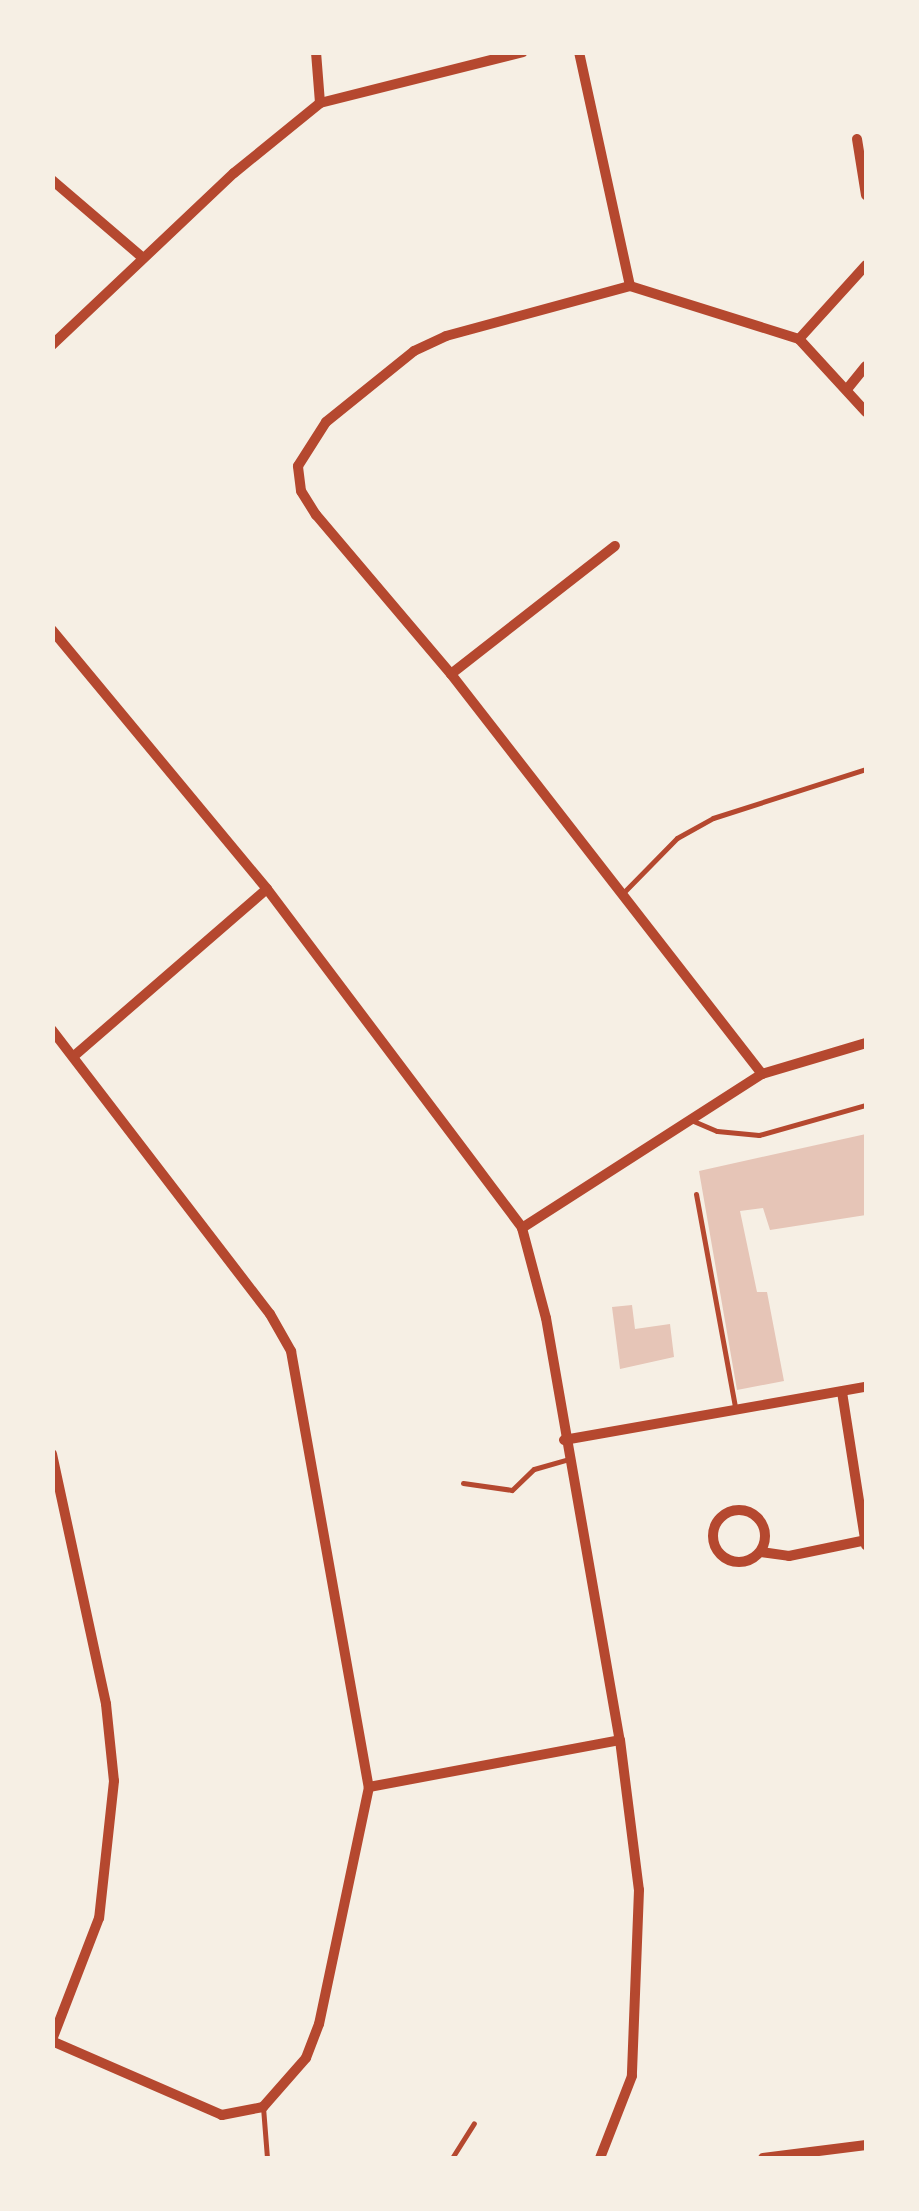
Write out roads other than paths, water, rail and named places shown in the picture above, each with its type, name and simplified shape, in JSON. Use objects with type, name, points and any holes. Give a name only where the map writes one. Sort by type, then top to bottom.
[{"type":"street","points":[[316,52],[320,103]]},
{"type":"street","points":[[52,344],[143,258],[320,103],[523,52]]},
{"type":"street","points":[[579,52],[630,286]]},
{"type":"street","points":[[857,139],[866,196]]},
{"type":"street","points":[[52,180],[143,258]]},
{"type":"street","points":[[799,339],[866,265]]},
{"type":"street","points":[[762,1074],[451,674],[301,491],[302,451],[326,422],[414,351],[446,336],[630,286],[799,339],[866,412]]},
{"type":"street","points":[[848,388],[866,366]]},
{"type":"street","points":[[451,674],[615,546]]},
{"type":"street","points":[[52,630],[267,889],[522,1228],[546,1318],[564,1440],[620,1740],[639,1890],[640,1968],[632,2076],[597,2158]]},
{"type":"street","points":[[74,1056],[267,889]]},
{"type":"street","points":[[52,1030],[270,1314],[291,1351],[369,1786],[318,2024],[306,2058],[263,2107],[244,2114],[222,2114],[52,2040],[99,1918],[114,1781],[106,1704],[52,1454]]},
{"type":"street","points":[[522,1228],[762,1074],[866,1043]]},
{"type":"street","points":[[564,1440],[866,1388]]},
{"type":"street","points":[[761,1552],[766,1536],[755,1515],[739,1510],[718,1521],[713,1536],[724,1558],[748,1561],[761,1552],[789,1556],[866,1543],[842,1392]]},
{"type":"street","points":[[369,1786],[620,1740]]},
{"type":"street","points":[[763,2158],[866,2145]]},
{"type":"lane","points":[[623,893],[676,838],[713,818],[866,769]]},
{"type":"lane","points":[[687,1119],[716,1131],[758,1135],[866,1105]]},
{"type":"lane","points":[[696,1194],[736,1410]]},
{"type":"lane","points":[[463,1483],[512,1490],[534,1469],[568,1458]]},
{"type":"lane","points":[[263,2107],[267,2158]]},
{"type":"lane","points":[[452,2158],[474,2123]]}]
